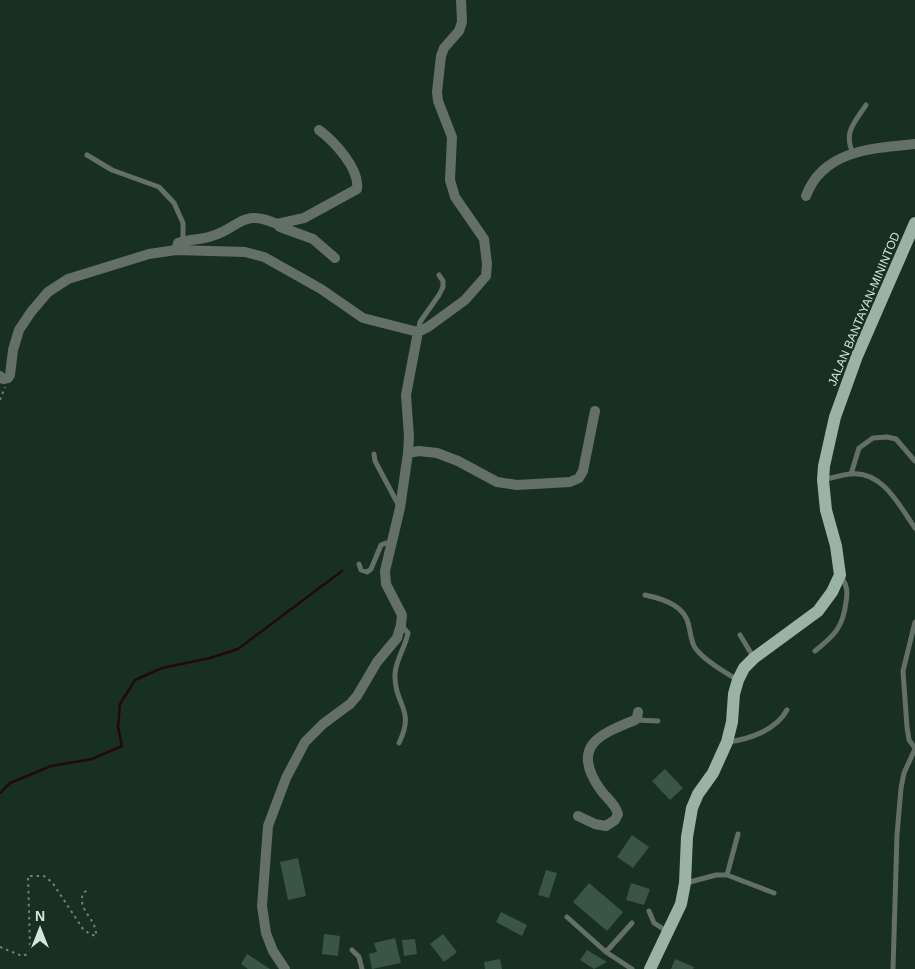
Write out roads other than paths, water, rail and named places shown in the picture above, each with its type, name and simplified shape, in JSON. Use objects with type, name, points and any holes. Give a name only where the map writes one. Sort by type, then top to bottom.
[{"type":"main road","name":"JALAN BANTAYAN-MININTOD","points":[[840,575],[836,546],[826,510],[823,480],[824,466],[835,417],[856,356],[915,223]]},
{"type":"main road","points":[[650,969],[681,904],[685,883],[686,837],[692,808],[698,794],[713,773],[727,742],[738,680],[744,668],[754,658],[818,611],[832,592],[840,575]]},
{"type":"street","points":[[0,376],[8,378],[10,375],[13,350],[19,330],[48,292],[68,279],[149,254],[176,250],[245,252],[264,257],[321,289],[363,318],[418,332],[465,300],[486,276],[487,264],[484,239],[455,197],[450,180],[452,137],[438,101],[437,92],[441,56],[444,48],[459,31],[462,22],[461,0]]},
{"type":"street","points":[[276,224],[304,218],[357,189],[358,182],[350,164],[330,137],[319,130]]},
{"type":"street","points":[[806,196],[814,180],[828,165],[853,152],[915,144]]},
{"type":"street","points":[[176,250],[178,243],[212,236],[241,220],[249,218],[268,220],[280,227],[313,239],[335,258]]},
{"type":"street","points":[[285,969],[273,951],[266,933],[262,906],[268,826],[286,778],[305,742],[323,724],[350,704],[357,696],[377,662],[397,638],[401,625],[402,614],[386,584],[385,571],[400,508],[408,453],[410,437],[406,395],[418,332]]},
{"type":"street","points":[[408,453],[419,451],[437,453],[458,461],[497,482],[517,485],[570,482],[580,478],[583,471],[594,411]]},
{"type":"street","points":[[578,816],[595,824],[606,826],[615,820],[618,814],[616,808],[593,778],[588,757],[589,749],[596,740],[607,732],[636,716]]},
{"type":"lane","points":[[853,152],[848,141],[852,127],[866,105]]},
{"type":"lane","points":[[87,155],[112,170],[159,187],[174,203],[183,223],[182,242]]},
{"type":"lane","points":[[418,332],[420,322],[440,295],[443,287],[443,281],[439,275]]},
{"type":"lane","points":[[851,474],[859,448],[873,438],[887,437],[896,439],[915,461]]},
{"type":"lane","points":[[374,454],[375,461],[400,508]]},
{"type":"lane","points":[[823,480],[851,474],[868,475],[885,486],[915,528]]},
{"type":"lane","points":[[359,564],[362,570],[367,572],[371,569],[381,545],[392,543]]},
{"type":"lane","points":[[815,651],[834,634],[844,620],[847,596],[846,584],[840,575]]},
{"type":"lane","points":[[645,594],[663,599],[681,610],[688,617],[693,644],[696,650],[738,680]]},
{"type":"lane","points":[[893,969],[894,900],[900,788],[906,767],[915,749],[909,740],[907,727],[903,671],[915,622]]},
{"type":"lane","points":[[399,743],[406,723],[395,676],[397,659],[407,640],[408,633],[401,625]]},
{"type":"lane","points":[[740,635],[754,658]]},
{"type":"lane","points":[[727,742],[744,740],[770,728],[782,719],[787,710]]},
{"type":"lane","points":[[636,716],[658,721]]},
{"type":"lane","points":[[727,876],[738,834]]},
{"type":"lane","points":[[685,883],[716,875],[727,876],[774,893]]},
{"type":"lane","points":[[649,911],[656,924],[668,932]]},
{"type":"lane","points":[[567,916],[606,952],[632,969]]},
{"type":"lane","points":[[606,952],[632,923]]},
{"type":"lane","points":[[352,950],[359,956],[362,969]]},
{"type":"waterway","points":[[0,793],[10,783],[51,766],[92,759],[122,746],[118,727],[120,704],[135,680],[162,668],[210,658],[238,649],[342,571]]}]
